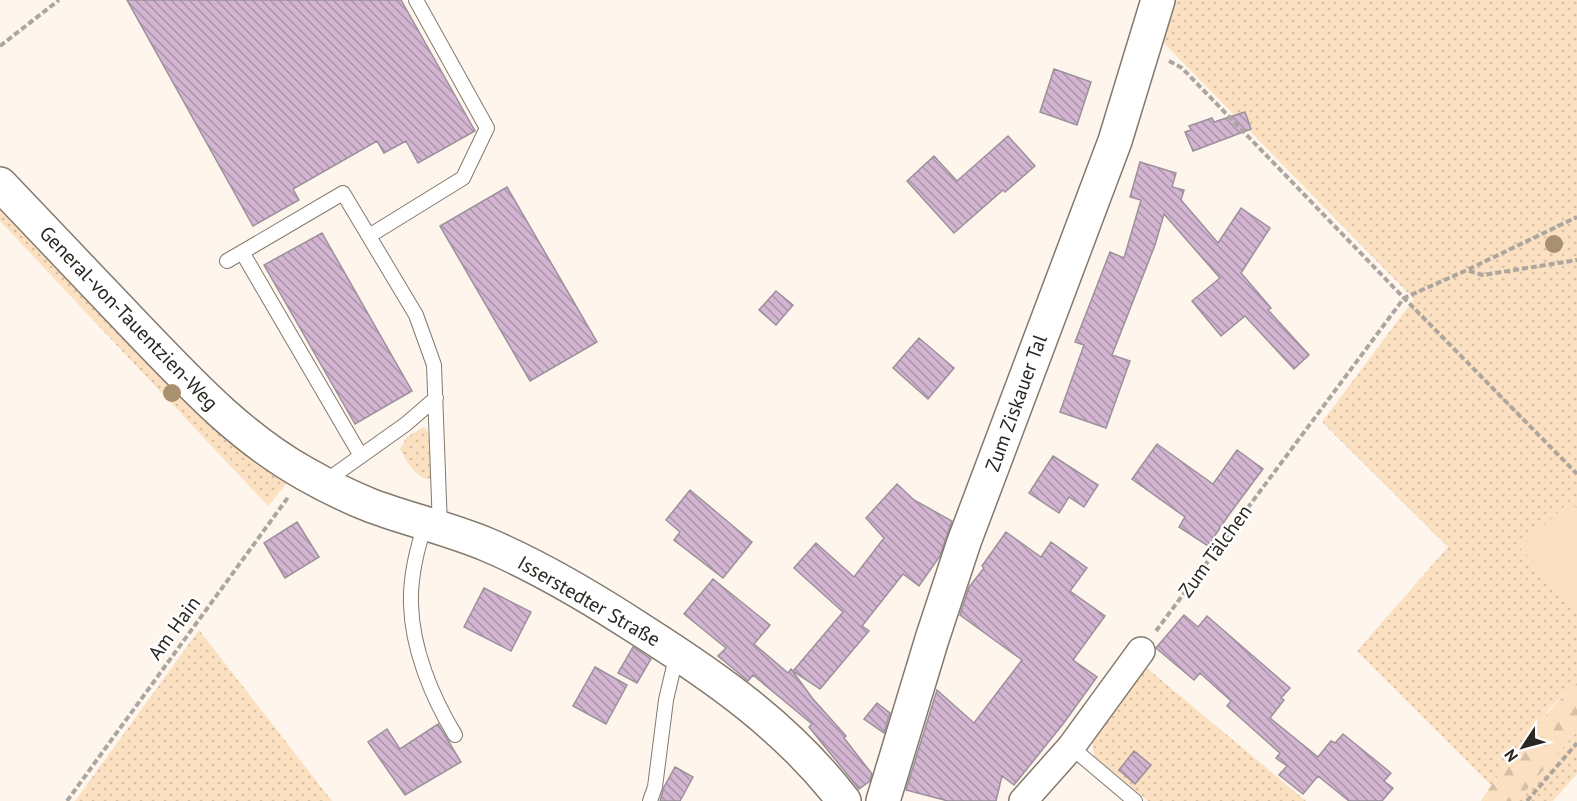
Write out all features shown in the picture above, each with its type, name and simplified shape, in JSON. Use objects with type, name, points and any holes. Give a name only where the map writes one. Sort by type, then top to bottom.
[{"type":"street","name":"Zum Ziskauer Tal","points":[[883,801],[964,542],[1115,141],[1157,4]]},
{"type":"street","name":"General-von-Tauentzien-Weg","points":[[0,184],[209,403],[263,448]]},
{"type":"street","name":"Isserstedter Straße","points":[[263,448],[314,478],[370,506],[433,525],[534,565],[586,594],[716,678],[798,748],[844,801]]},
{"type":"street","points":[[1023,801],[1071,747],[1141,651]]},
{"type":"lane","points":[[369,236],[463,177],[488,128],[416,0]]},
{"type":"lane","points":[[227,261],[343,193],[416,315],[434,365],[436,398],[433,525],[417,550],[411,603],[414,635],[442,713],[455,735]]},
{"type":"lane","points":[[242,252],[361,456]]},
{"type":"lane","points":[[314,478],[361,456],[406,424],[436,398]]},
{"type":"lane","points":[[650,801],[655,787],[666,700],[677,652]]},
{"type":"lane","points":[[1071,747],[1135,801]]},
{"type":"path","points":[[0,46],[59,0]]},
{"type":"path","points":[[1143,48],[1182,68],[1577,474]]},
{"type":"path","points":[[1404,298],[1577,217]]},
{"type":"path","points":[[1467,270],[1483,275],[1577,260]]},
{"type":"path","name":"Zum Tälchen","points":[[1141,651],[1404,298]]},
{"type":"path","name":"Am Hain","points":[[67,801],[314,478]]},
{"type":"path","points":[[1527,801],[1577,743]]},
{"type":"green space","points":[[1168,0],[1577,0],[1577,683],[1551,707],[1491,785],[1357,651],[1448,547],[1322,422],[1414,299],[1156,35]]},
{"type":"green space","points":[[0,202],[288,482],[268,506],[0,221]]},
{"type":"green space","points":[[424,427],[430,435],[433,479],[417,474],[400,449],[407,437]]},
{"type":"green space","points":[[1570,501],[1577,509],[1577,610],[1520,548]]},
{"type":"green space","points":[[199,630],[332,801],[75,801]]},
{"type":"green space","points":[[1142,664],[1306,801],[1148,801],[1094,756],[1090,730]]},
{"type":"green space","points":[[1577,683],[1577,731],[1517,801],[1481,801],[1525,739]]},
{"type":"green space","points":[[1577,731],[1577,774],[1553,801],[1517,801]]},
{"type":"building","points":[[127,0],[401,0],[475,131],[418,163],[406,141],[384,153],[377,141],[293,189],[299,200],[253,226]]},
{"type":"building","points":[[1054,69],[1091,82],[1077,125],[1040,112]]},
{"type":"building","points":[[1245,112],[1251,129],[1193,151],[1185,132],[1191,130],[1189,126],[1212,118],[1214,122]]},
{"type":"building","points":[[1008,136],[1035,166],[1005,192],[1003,190],[954,233],[907,181],[934,156],[957,181]]},
{"type":"building","points":[[1140,162],[1176,173],[1172,187],[1184,190],[1181,200],[1218,243],[1241,208],[1270,228],[1241,273],[1271,308],[1268,310],[1309,355],[1294,369],[1245,316],[1221,336],[1192,301],[1220,278],[1164,214],[1155,245],[1112,355],[1130,361],[1106,428],[1060,412],[1084,345],[1075,342],[1110,252],[1124,258],[1141,200],[1130,197]]},
{"type":"building","points":[[507,187],[597,342],[530,381],[440,226]]},
{"type":"building","points":[[322,233],[412,391],[355,424],[264,265]]},
{"type":"building","points":[[776,291],[793,305],[776,325],[759,310]]},
{"type":"building","points":[[919,338],[954,368],[928,399],[893,368]]},
{"type":"building","points":[[1157,444],[1213,484],[1237,450],[1263,469],[1208,546],[1179,527],[1185,517],[1132,479]]},
{"type":"building","points":[[1053,456],[1098,485],[1084,507],[1069,497],[1059,513],[1029,493]]},
{"type":"building","points":[[897,484],[914,500],[952,521],[940,556],[919,586],[903,574],[862,626],[869,631],[820,689],[793,671],[843,612],[794,568],[816,543],[854,577],[884,538],[866,518]]},
{"type":"building","points":[[690,490],[752,542],[723,578],[674,540],[680,532],[666,520]]},
{"type":"building","points":[[297,522],[319,557],[285,578],[264,543]]},
{"type":"building","points":[[1006,532],[1041,557],[1051,542],[1087,568],[1070,591],[1105,616],[1073,660],[1097,677],[1014,785],[1002,776],[996,801],[948,801],[906,790],[937,690],[974,723],[1022,660],[960,615],[969,587],[984,568],[982,566]]},
{"type":"building","points":[[713,579],[770,625],[754,644],[788,673],[791,669],[813,699],[846,736],[844,738],[872,774],[870,781],[859,789],[809,727],[812,724],[753,675],[748,681],[718,656],[726,648],[684,614]]},
{"type":"building","points":[[484,588],[531,612],[511,651],[464,627]]},
{"type":"building","points":[[1184,615],[1198,627],[1207,616],[1290,688],[1281,698],[1284,700],[1270,718],[1318,757],[1331,741],[1335,743],[1343,734],[1391,773],[1384,781],[1393,788],[1382,801],[1349,801],[1318,776],[1303,794],[1279,775],[1287,766],[1276,758],[1280,753],[1227,706],[1231,701],[1200,673],[1194,680],[1156,648]]},
{"type":"building","points":[[633,647],[651,659],[637,683],[618,673]]},
{"type":"building","points":[[595,667],[627,685],[606,724],[573,706]]},
{"type":"building","points":[[877,703],[890,713],[884,733],[864,719]]},
{"type":"building","points":[[438,724],[461,762],[405,795],[368,742],[387,729],[400,749]]},
{"type":"building","points":[[1134,751],[1151,765],[1135,784],[1119,770]]},
{"type":"building","points":[[675,767],[693,777],[680,801],[660,801],[664,787]]}]
